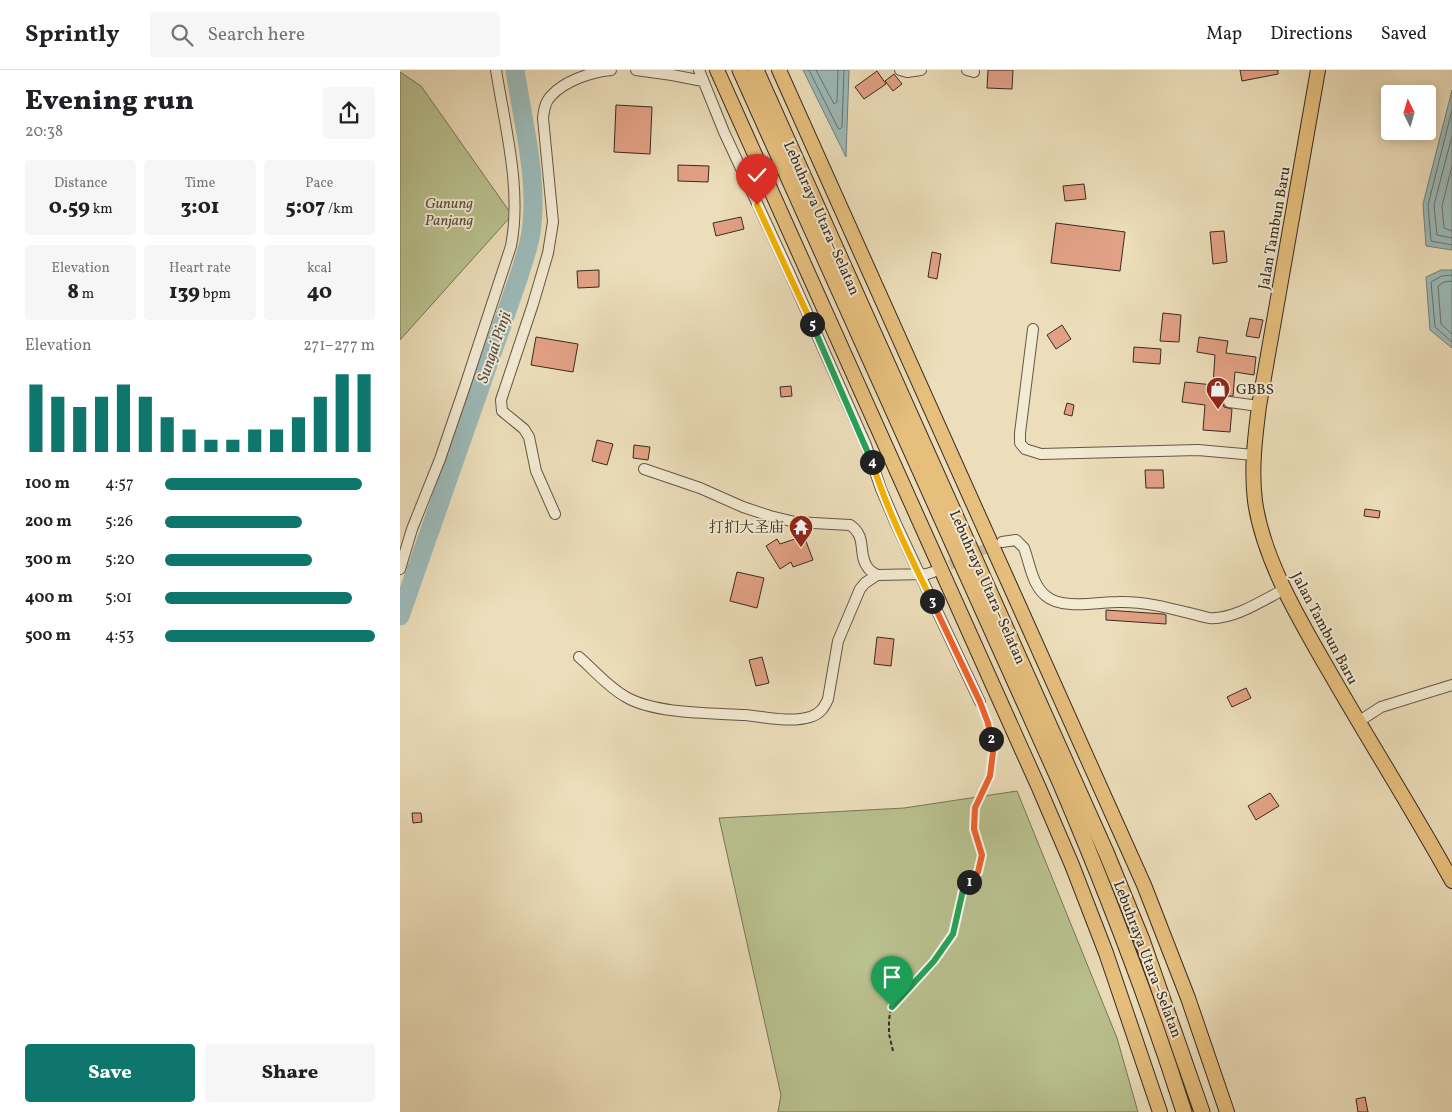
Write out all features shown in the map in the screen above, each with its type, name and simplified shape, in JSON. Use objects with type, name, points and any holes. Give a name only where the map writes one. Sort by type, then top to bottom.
[{"type":"highway","name":"Lebuhraya Utara–Selatan","points":[[740,70],[1085,840],[1127,945],[1184,1112]]},
{"type":"highway","name":"Lebuhraya Utara–Selatan","points":[[756,70],[1102,843],[1142,940],[1202,1112]]},
{"type":"main road","points":[[717,70],[1061,839],[1106,952],[1160,1112]]},
{"type":"main road","points":[[779,70],[1144,885],[1228,1112]]},
{"type":"main road","name":"Jalan Tambun Baru","points":[[1318,70],[1259,406],[1254,455],[1254,486],[1265,540],[1285,589],[1306,632],[1452,881]]},
{"type":"street","points":[[400,569],[412,529],[440,459],[465,386],[507,260],[515,228],[516,204],[514,184],[496,70]]},
{"type":"street","points":[[555,514],[536,471],[528,436],[524,429],[502,411],[501,400],[548,253],[553,222],[543,118],[544,108],[550,97],[560,88],[583,77],[611,70]]},
{"type":"street","points":[[636,70],[703,81]]},
{"type":"street","points":[[699,70],[866,445],[881,489],[980,702]]},
{"type":"street","points":[[900,70],[907,72],[921,70]]},
{"type":"street","points":[[1033,329],[1020,434],[1020,443],[1025,450],[1041,454],[1198,450],[1254,455]]},
{"type":"street","points":[[1230,402],[1259,406]]},
{"type":"street","points":[[644,469],[700,488],[743,507],[770,516],[795,522],[850,526],[856,529],[859,534],[868,568],[877,575]]},
{"type":"street","points":[[1002,542],[1016,540],[1020,543],[1024,548],[1041,592],[1048,598],[1063,603],[1148,603],[1217,619],[1226,618],[1285,589]]},
{"type":"street","points":[[579,657],[626,697],[646,705],[669,709],[784,719],[810,717],[819,713],[828,699],[838,641],[860,589],[865,582],[877,575],[933,572]]},
{"type":"street","points":[[1358,722],[1381,707],[1452,686]]},
{"type":"path","points":[[893,1051],[889,1034],[889,1020],[892,1007],[934,961],[953,934],[963,890],[978,872],[982,855],[974,829],[975,808],[990,776],[993,752],[988,723],[980,702]]},
{"type":"green space","name":"Gunung Panjang","points":[[400,72],[421,86],[512,215],[400,340]]},
{"type":"green space","points":[[1017,791],[1117,1038],[1138,1112],[778,1112],[781,1095],[719,818],[904,808]]},
{"type":"water","points":[[803,70],[849,70],[846,157]]},
{"type":"water","points":[[1452,90],[1452,250],[1426,246],[1423,204]]},
{"type":"water","points":[[1441,270],[1452,270],[1452,348],[1430,330],[1426,277]]},
{"type":"building","points":[[988,70],[1013,70],[1012,89],[987,88]]},
{"type":"building","points":[[1240,70],[1278,70],[1278,74],[1242,81]]},
{"type":"building","points":[[877,71],[886,84],[864,99],[855,87]]},
{"type":"building","points":[[894,74],[902,84],[893,91],[885,81]]},
{"type":"building","points":[[616,105],[652,107],[650,154],[614,152]]},
{"type":"building","points":[[678,165],[709,166],[708,182],[678,181]]},
{"type":"building","points":[[1084,184],[1086,199],[1065,201],[1063,186]]},
{"type":"building","points":[[741,217],[744,229],[716,236],[713,223]]},
{"type":"building","points":[[1056,223],[1125,232],[1120,271],[1051,263]]},
{"type":"building","points":[[1224,231],[1227,262],[1213,264],[1210,232]]},
{"type":"building","points":[[932,252],[941,254],[937,279],[928,277]]},
{"type":"building","points":[[599,270],[599,287],[578,288],[577,271]]},
{"type":"building","points":[[1163,313],[1181,315],[1179,342],[1160,341]]},
{"type":"building","points":[[1250,318],[1263,320],[1259,338],[1246,336]]},
{"type":"building","points":[[1062,325],[1071,339],[1056,349],[1047,335]]},
{"type":"building","points":[[536,337],[578,344],[573,372],[531,365]]},
{"type":"building","points":[[1199,337],[1228,341],[1226,353],[1256,357],[1254,375],[1235,372],[1233,396],[1226,396],[1222,401],[1224,407],[1232,409],[1230,432],[1203,430],[1205,405],[1182,402],[1185,382],[1213,385],[1215,355],[1197,352]]},
{"type":"building","points":[[1134,347],[1161,349],[1160,364],[1133,362]]},
{"type":"building","points":[[791,386],[792,396],[781,397],[780,387]]},
{"type":"building","points":[[1067,403],[1074,405],[1072,416],[1064,414]]},
{"type":"building","points":[[597,440],[613,444],[607,465],[592,461]]},
{"type":"building","points":[[634,445],[650,447],[648,460],[633,458]]},
{"type":"building","points":[[1145,470],[1163,470],[1164,488],[1146,488]]},
{"type":"building","points":[[1365,509],[1380,511],[1379,518],[1364,516]]},
{"type":"building","points":[[804,536],[813,560],[793,567],[791,562],[780,569],[766,546],[777,539],[780,544]]},
{"type":"building","points":[[737,572],[764,578],[757,608],[730,601]]},
{"type":"building","points":[[1106,610],[1163,614],[1166,615],[1166,624],[1106,620]]},
{"type":"building","points":[[877,637],[894,639],[891,666],[874,664]]},
{"type":"building","points":[[762,657],[769,683],[756,686],[749,660]]},
{"type":"building","points":[[1246,688],[1251,698],[1232,707],[1227,697]]},
{"type":"building","points":[[1270,793],[1279,806],[1256,820],[1248,806]]},
{"type":"building","points":[[412,813],[421,813],[422,822],[413,823]]},
{"type":"building","points":[[1365,1097],[1368,1112],[1358,1112],[1356,1099]]},
{"type":"waterway","name":"Sungai Pinji","points":[[400,616],[518,279],[530,238],[533,218],[532,176],[515,70]]},
{"type":"tunnel","points":[[936,571],[998,543]]},
{"type":"place","name":"GBBS","points":[[1218,410]]},
{"type":"place","name":"打扪大圣庙","points":[[801,548]]},
{"type":"route","points":[[757,205],[866,445],[881,489],[896,524],[980,702],[988,723],[993,752],[990,776],[975,808],[974,829],[982,855],[978,872],[963,890],[953,934],[934,961],[892,1007]]}]
